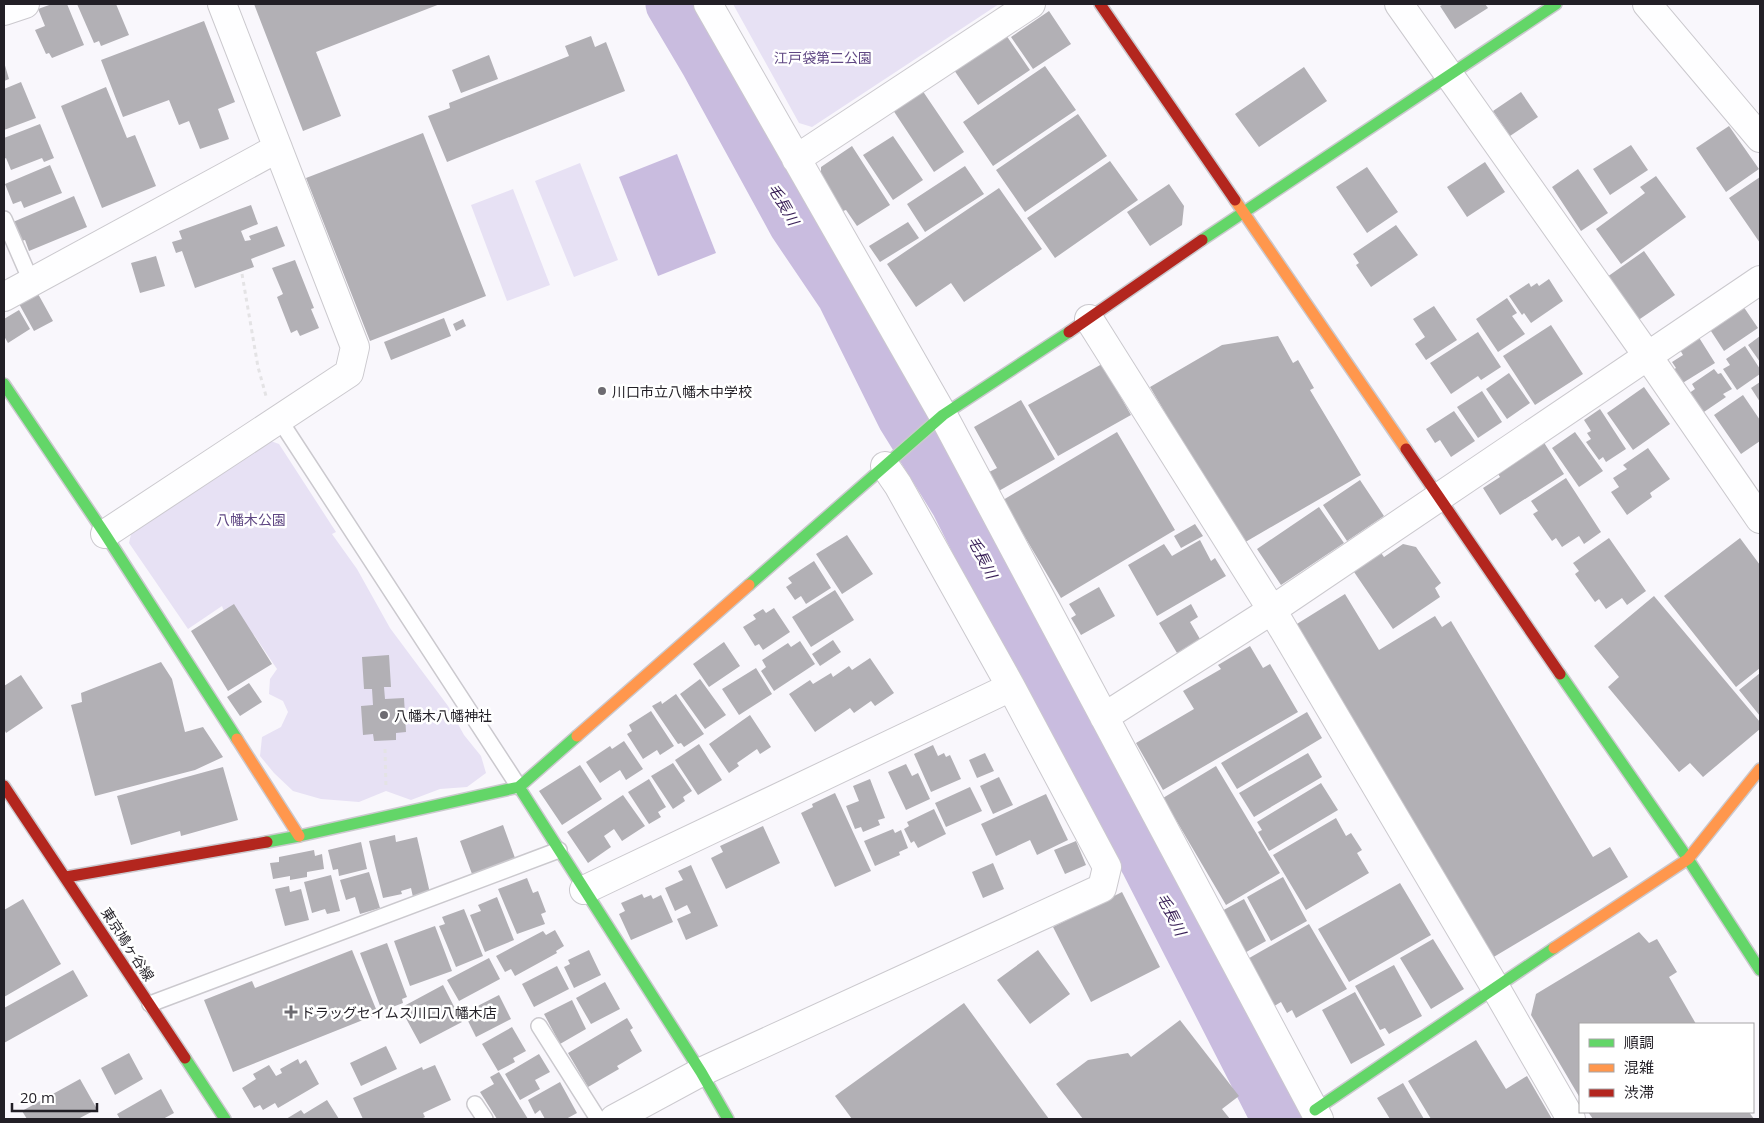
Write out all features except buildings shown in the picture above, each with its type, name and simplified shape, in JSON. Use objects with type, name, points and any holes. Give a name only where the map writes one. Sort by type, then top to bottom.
[{"type":"street","points":[[4,11],[25,4]]},
{"type":"street","points":[[105,534],[349,372],[355,347],[222,4]]},
{"type":"street","points":[[708,4],[943,415],[1317,1115],[1495,987],[1688,859],[1760,769]]},
{"type":"street","points":[[796,159],[1031,4]]},
{"type":"street","points":[[1100,4],[1688,859],[1760,970]]},
{"type":"street","points":[[1399,4],[1648,356],[1760,519]]},
{"type":"street","points":[[66,877],[299,836],[519,787],[943,415],[1089,319],[1243,211],[1556,4]]},
{"type":"street","points":[[1647,4],[1760,138]]},
{"type":"street","points":[[4,297],[278,148]]},
{"type":"street","points":[[1104,717],[1272,610],[1760,280]]},
{"type":"street","points":[[1089,319],[1272,610],[1571,1119]]},
{"type":"street","points":[[4,384],[105,534],[299,836]]},
{"type":"street","points":[[614,1119],[701,1072],[1102,888],[1107,867],[1011,688],[898,485],[885,466]]},
{"type":"street","points":[[584,890],[1011,688]]},
{"type":"street","points":[[519,787],[701,1072],[728,1119]]},
{"type":"street","name":"東京鳩ヶ谷線","points":[[8,800],[66,877],[225,1119]]},
{"type":"lane","points":[[4,219],[31,281]]},
{"type":"lane","points":[[279,419],[519,787]]},
{"type":"lane","points":[[150,1004],[559,850]]},
{"type":"lane","points":[[539,1026],[598,1119]]},
{"type":"lane","points":[[475,1104],[485,1119]]},
{"type":"path","points":[[242,274],[263,392],[279,419]]},
{"type":"path","points":[[385,749],[387,817]]},
{"type":"green space","name":"江戸袋第二公園","points":[[733,4],[999,4],[812,127],[799,123]]},
{"type":"green space","points":[[580,163],[618,260],[574,277],[535,181]]},
{"type":"green space","points":[[513,189],[550,285],[507,301],[471,205]]},
{"type":"green space","name":"八幡木公園","points":[[268,440],[279,444],[336,532],[332,534],[357,569],[390,628],[448,706],[464,735],[481,756],[486,773],[467,787],[440,789],[411,800],[386,791],[359,802],[321,799],[293,791],[260,756],[262,737],[281,727],[288,712],[283,701],[269,694],[270,679],[277,669],[254,635],[228,622],[222,606],[188,629],[129,543],[132,530]]},
{"type":"shaded area","points":[[677,154],[716,253],[658,276],[619,177]]},
{"type":"waterway","name":"毛長川","points":[[671,4],[706,63],[794,224],[842,295],[902,416],[956,503],[1068,726],[1145,861],[1277,1119]]},
{"type":"traffic: fast","points":[[1202,240],[1556,4]]},
{"type":"traffic: fast","points":[[749,585],[943,415],[1069,332]]},
{"type":"traffic: fast","points":[[4,384],[105,534],[237,739]]},
{"type":"traffic: fast","points":[[1560,674],[1688,859],[1760,970]]},
{"type":"traffic: fast","points":[[267,842],[519,787],[577,736]]},
{"type":"traffic: fast","points":[[519,787],[701,1072],[728,1119]]},
{"type":"traffic: fast","points":[[1315,1110],[1554,948]]},
{"type":"traffic: fast","points":[[185,1058],[225,1119]]},
{"type":"traffic: slow","points":[[1235,200],[1406,449]]},
{"type":"traffic: slow","points":[[577,736],[749,585]]},
{"type":"traffic: slow","points":[[237,739],[299,836]]},
{"type":"traffic: slow","points":[[1554,948],[1688,859],[1760,769]]},
{"type":"traffic: jam","points":[[1100,4],[1235,200]]},
{"type":"traffic: jam","points":[[1069,332],[1202,240]]},
{"type":"traffic: jam","points":[[1406,449],[1560,674]]},
{"type":"traffic: jam","points":[[4,786],[185,1058]]},
{"type":"traffic: jam","points":[[66,877],[267,842]]},
{"type":"place","name":"川口市立八幡木中学校","points":[[602,391]]},
{"type":"place","name":"八幡木八幡神社","points":[[384,715]]},
{"type":"place","name":"ドラッグセイムス川口八幡木店","points":[[291,1012]]}]
